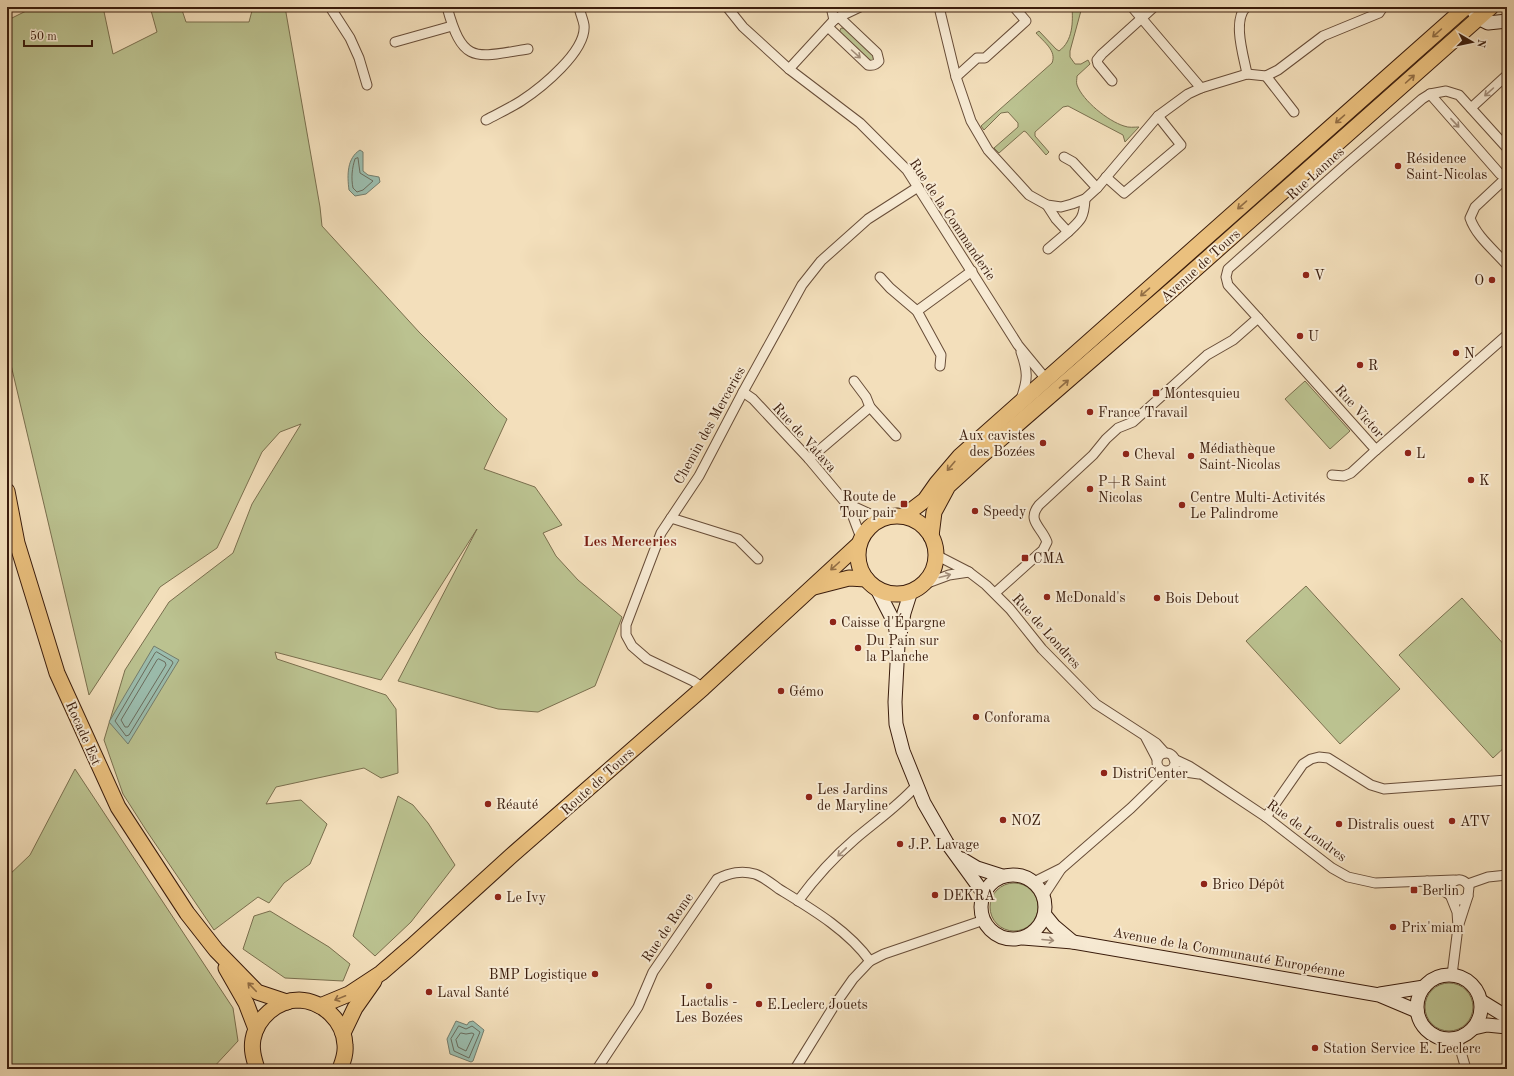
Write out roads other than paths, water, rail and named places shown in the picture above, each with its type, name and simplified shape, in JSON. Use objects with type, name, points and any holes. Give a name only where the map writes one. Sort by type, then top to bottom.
[{"type":"main road","name":"Avenue de Tours","points":[[904,516],[925,500],[960,456],[1466,7]]},
{"type":"main road","name":"Avenue de Tours","points":[[931,536],[934,512],[948,486],[1174,288],[1474,13],[1491,7]]},
{"type":"main road","name":"Rocade Est","points":[[7,491],[17,543],[57,673],[118,808],[187,913],[216,950],[257,992],[287,1002]]},
{"type":"main road","points":[[892,516],[904,516],[920,523],[931,536],[935,545],[936,555],[934,566],[929,576],[917,588],[900,594],[888,593],[872,584],[859,564],[858,554],[860,541],[870,527],[881,519],[892,516]]},
{"type":"main road","name":"Route de Tours","points":[[320,1006],[349,994],[381,973],[703,688],[860,541]]},
{"type":"main road","name":"Route de Tours","points":[[811,587],[849,578],[872,584]]},
{"type":"main road","name":"Rocade Est","points":[[216,950],[246,1003],[256,1029]]},
{"type":"main road","name":"Route de Tours","points":[[343,1033],[355,1008],[381,973]]},
{"type":"main road","points":[[254,1066],[252,1049],[253,1039],[256,1029],[263,1017],[274,1008],[287,1002],[299,1000],[320,1006],[335,1018],[343,1033],[346,1045],[345,1065]]},
{"type":"street","points":[[330,7],[350,38],[359,58],[367,85]]},
{"type":"street","points":[[447,7],[452,26],[462,45],[471,53],[483,56],[528,49]]},
{"type":"street","points":[[486,120],[522,100],[558,72],[568,61],[579,47],[583,35],[584,25],[579,7]]},
{"type":"street","name":"Rue de la Commanderie","points":[[727,7],[743,27],[789,69],[860,123],[907,170],[1018,345],[1046,379]]},
{"type":"street","points":[[830,7],[834,21],[868,66],[872,66],[879,61],[877,52],[834,21]]},
{"type":"street","points":[[789,69],[834,21],[860,7]]},
{"type":"street","points":[[939,7],[956,77],[971,121],[988,150],[1029,195],[1047,205],[1061,207],[1085,199],[1097,188],[1158,116],[1188,94],[1201,88],[1248,74],[1266,76],[1278,70],[1323,36],[1380,13],[1383,7]]},
{"type":"street","points":[[956,77],[977,58],[985,58],[1026,21],[1014,7]]},
{"type":"street","points":[[1132,7],[1201,88]]},
{"type":"street","points":[[1112,81],[1098,64],[1097,60],[1154,7]]},
{"type":"street","points":[[1246,7],[1239,22],[1239,35],[1248,74]]},
{"type":"street","points":[[1474,13],[1488,23],[1507,21]]},
{"type":"street","points":[[395,42],[452,26]]},
{"type":"street","points":[[1470,108],[1507,75]]},
{"type":"street","points":[[1266,76],[1294,112]]},
{"type":"street","points":[[1430,94],[1446,91],[1458,95],[1507,148]]},
{"type":"street","points":[[1430,94],[1500,174],[1506,178],[1475,207],[1470,218],[1478,234],[1507,265]]},
{"type":"street","name":"Rue Lannes","points":[[1226,277],[1228,269],[1344,166],[1422,99],[1430,94]]},
{"type":"street","points":[[1106,177],[1124,193],[1181,144],[1158,116]]},
{"type":"street","points":[[1064,157],[1073,162],[1097,188]]},
{"type":"street","name":"Chemin des Merceries","points":[[703,688],[693,681],[647,659],[632,646],[626,636],[626,625],[661,533],[699,476],[802,285],[821,261],[868,219],[918,187]]},
{"type":"street","points":[[1048,249],[1080,221],[1084,212],[1085,199]]},
{"type":"street","points":[[1047,205],[1056,219],[1068,232]]},
{"type":"street","points":[[917,310],[972,271]]},
{"type":"street","points":[[880,277],[890,288],[917,310],[941,355],[940,366]]},
{"type":"street","name":"Rue Victor","points":[[1226,277],[1228,285],[1376,450],[1507,335]]},
{"type":"street","points":[[995,593],[1043,550],[1046,542],[1045,535],[1037,525],[1033,516],[1034,510],[1093,455],[1118,428],[1133,422],[1208,355],[1233,340],[1258,318]]},
{"type":"street","name":"Rue de la Commanderie","points":[[1018,345],[1027,370],[1026,386],[1020,402]]},
{"type":"street","points":[[982,455],[1036,402],[1042,394],[1046,379]]},
{"type":"street","points":[[854,381],[866,397],[870,407],[896,436]]},
{"type":"street","name":"Rue de Vatava","points":[[743,392],[753,399],[809,459],[845,502],[852,514],[860,541]]},
{"type":"street","points":[[809,459],[870,407]]},
{"type":"street","points":[[1332,475],[1344,476],[1351,473],[1376,450]]},
{"type":"street","name":"Rue de Vatava","points":[[845,502],[881,519]]},
{"type":"street","points":[[671,518],[738,539],[758,559]]},
{"type":"street","name":"Rue de Londres","points":[[936,555],[969,572],[995,593],[1042,649],[1096,704],[1156,743],[1162,771],[1170,770],[1203,775]]},
{"type":"street","points":[[969,572],[950,575],[917,588],[904,613],[898,645],[895,702],[896,724],[902,751],[924,803],[947,843],[984,894]]},
{"type":"street","points":[[872,584],[895,624],[898,645]]},
{"type":"street","name":"Rue de Londres","points":[[1160,760],[1170,754],[1174,759],[1189,766],[1266,818],[1332,868],[1348,877],[1375,883],[1454,880]]},
{"type":"street","points":[[1266,818],[1303,764],[1311,759],[1319,757],[1328,758],[1371,785],[1384,789],[1507,780]]},
{"type":"street","points":[[1034,882],[1062,868],[1132,808],[1170,770],[1174,765],[1174,759]]},
{"type":"street","points":[[1146,793],[1160,760]]},
{"type":"street","points":[[798,901],[816,878],[855,839],[903,800],[916,786]]},
{"type":"street","points":[[955,854],[977,868],[1002,876]]},
{"type":"street","points":[[1044,895],[1062,868]]},
{"type":"street","name":"Rue de Rome","points":[[597,1069],[638,1007],[653,972],[717,879],[728,874],[742,872],[757,875],[798,901],[849,937],[862,950],[870,961]]},
{"type":"street","points":[[1010,874],[1027,877],[1034,882],[1044,895],[1046,905],[1045,915],[1040,925],[1033,933],[1023,938],[1014,939],[997,935],[989,928],[981,912],[981,902],[991,883],[1002,876],[1010,874]]},
{"type":"street","points":[[1468,884],[1488,877],[1507,875]]},
{"type":"street","points":[[1452,975],[1458,927],[1470,890],[1468,884],[1460,879],[1454,880],[1449,888],[1457,912],[1458,927]]},
{"type":"street","points":[[1427,880],[1458,900],[1468,896]]},
{"type":"street","points":[[1045,915],[1054,926],[1073,942]]},
{"type":"street","points":[[794,1069],[853,979],[870,961],[884,954],[984,920]]},
{"type":"street","name":"Avenue de la Communauté Européenne","points":[[1023,938],[1073,942],[1379,994],[1417,1011]]},
{"type":"street","points":[[1474,1028],[1480,1015],[1481,1001],[1477,991],[1471,983],[1452,975],[1436,978],[1424,988],[1420,995],[1417,1011],[1419,1019],[1424,1027],[1438,1038],[1457,1038],[1474,1028],[1488,1025],[1507,1027]]},
{"type":"street","name":"Avenue de la Communauté Européenne","points":[[1379,994],[1424,988]]},
{"type":"street","points":[[1481,1001],[1507,1017]]},
{"type":"street","points":[[1457,1038],[1466,1069]]},
{"type":"water","points":[[360,150],[363,152],[363,171],[368,175],[379,177],[380,182],[366,194],[355,196],[349,190],[348,173],[350,162]]},
{"type":"water","points":[[154,646],[179,660],[128,744],[109,722]]},
{"type":"water","points":[[456,1021],[467,1025],[469,1022],[473,1021],[484,1030],[473,1061],[471,1062],[450,1054],[447,1039]]},
{"type":"place","name":"Résidence Saint-Nicolas","points":[[1398,166]]},
{"type":"place","name":"V","points":[[1306,275]]},
{"type":"place","name":"O","points":[[1492,280]]},
{"type":"place","name":"U","points":[[1300,336]]},
{"type":"place","name":"N","points":[[1456,353]]},
{"type":"place","name":"R","points":[[1360,365]]},
{"type":"place","name":"Montesquieu","points":[[1156,393]]},
{"type":"place","name":"France Travail","points":[[1090,412]]},
{"type":"place","name":"Aux cavistes des Bozées","points":[[1043,443]]},
{"type":"place","name":"L","points":[[1408,453]]},
{"type":"place","name":"Cheval","points":[[1126,454]]},
{"type":"place","name":"Médiathèque Saint-Nicolas","points":[[1191,456]]},
{"type":"place","name":"K","points":[[1471,480]]},
{"type":"place","name":"P+R Saint Nicolas","points":[[1090,489]]},
{"type":"place","name":"Route de Tour pair","points":[[904,504]]},
{"type":"place","name":"Centre Multi-Activités Le Palindrome","points":[[1182,505]]},
{"type":"place","name":"Speedy","points":[[975,511]]},
{"type":"place","name":"CMA","points":[[1025,558]]},
{"type":"place","name":"McDonald's","points":[[1047,597]]},
{"type":"place","name":"Bois Debout","points":[[1157,598]]},
{"type":"place","name":"Caisse d'Épargne","points":[[833,622]]},
{"type":"place","name":"Du Pain sur la Planche","points":[[858,648]]},
{"type":"place","name":"Gémo","points":[[781,691]]},
{"type":"place","name":"Conforama","points":[[976,717]]},
{"type":"place","name":"DistriCenter","points":[[1104,773]]},
{"type":"place","name":"Les Jardins de Maryline","points":[[809,797]]},
{"type":"place","name":"Réauté","points":[[488,804]]},
{"type":"place","name":"NOZ","points":[[1003,820]]},
{"type":"place","name":"ATV","points":[[1452,821]]},
{"type":"place","name":"Distralis ouest","points":[[1339,824]]},
{"type":"place","name":"J.P. Lavage","points":[[900,844]]},
{"type":"place","name":"Brico Dépôt","points":[[1204,884]]},
{"type":"place","name":"Berlin","points":[[1414,890]]},
{"type":"place","name":"DEKRA","points":[[935,895]]},
{"type":"place","name":"Le Ivy","points":[[498,897]]},
{"type":"place","name":"Prix'miam","points":[[1393,927]]},
{"type":"place","name":"BMP Logistique","points":[[595,974]]},
{"type":"place","name":"Lactalis - Les Bozées","points":[[709,986]]},
{"type":"place","name":"Laval Santé","points":[[429,992]]},
{"type":"place","name":"E.Leclerc Jouets","points":[[759,1004]]},
{"type":"place","name":"Station Service E. Leclerc","points":[[1315,1048]]},
{"type":"district","name":"Les Merceries","points":[[630,541]]}]
